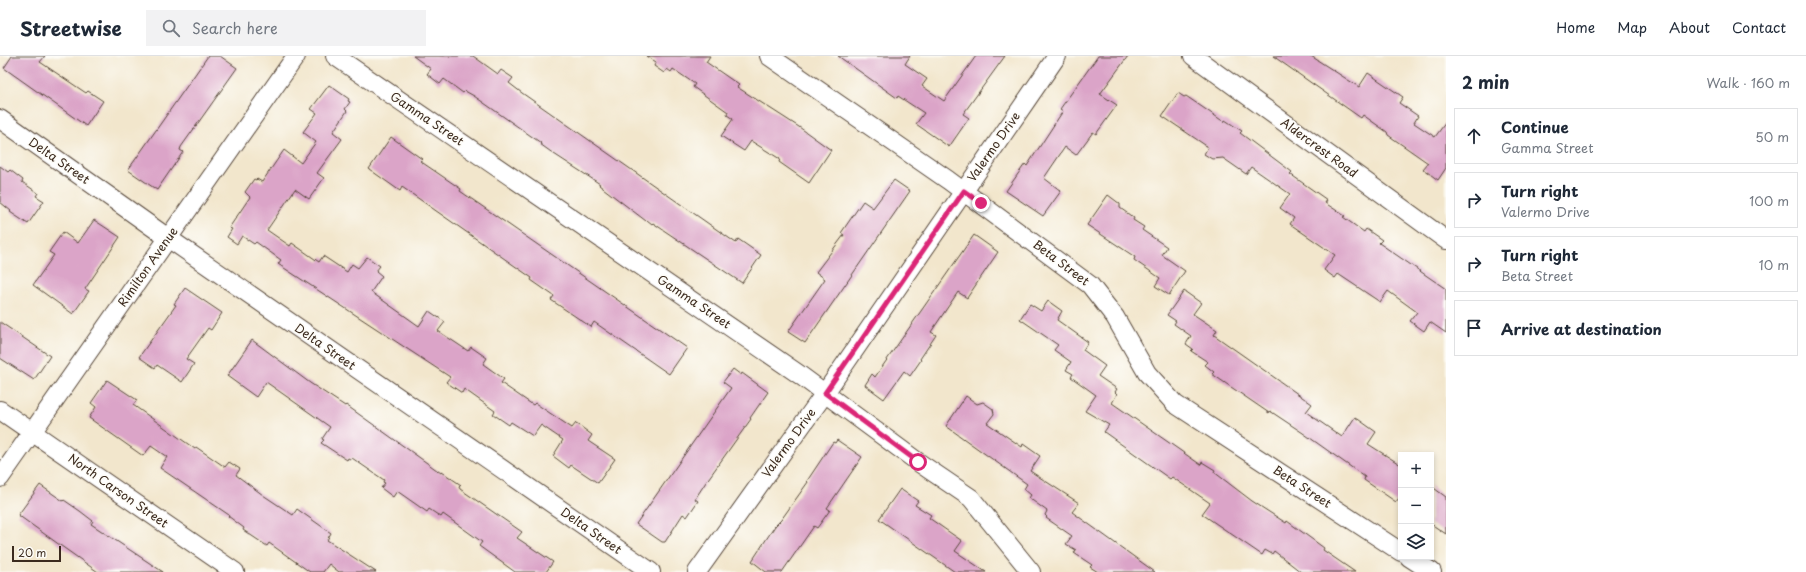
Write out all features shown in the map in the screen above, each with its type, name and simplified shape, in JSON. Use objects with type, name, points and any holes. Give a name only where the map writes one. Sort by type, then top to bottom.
[{"type":"street","name":"Rimilton Avenue","points":[[0,478],[296,56]]},
{"type":"street","name":"Gamma Street","points":[[335,56],[825,393],[918,462],[971,498],[1031,572]]},
{"type":"street","name":"Beta Street","points":[[769,56],[964,191],[1090,285],[1115,317],[1146,373],[1175,404],[1398,550]]},
{"type":"street","name":"Valermo Drive","points":[[697,572],[825,393],[1058,56]]},
{"type":"street","name":"Aldercrest Road","points":[[1193,56],[1446,240]]},
{"type":"street","name":"Delta Street","points":[[0,119],[168,238],[651,572]]},
{"type":"street","name":"North Carson Street","points":[[0,410],[235,572]]},
{"type":"street","points":[[1414,560],[1432,572]]},
{"type":"building","points":[[12,56],[45,56],[40,62],[86,93],[88,91],[103,101],[86,126],[4,68]]},
{"type":"building","points":[[208,56],[220,56],[237,68],[181,147],[180,150],[183,152],[157,190],[128,170]]},
{"type":"building","points":[[413,56],[473,56],[498,74],[501,70],[513,78],[509,83],[522,93],[736,243],[738,239],[761,255],[742,283],[653,223],[652,224],[647,220],[646,221],[599,185],[600,184],[554,154],[540,144],[541,143],[474,96],[465,91],[463,93],[444,79],[440,84],[427,74],[431,69]]},
{"type":"building","points":[[647,56],[710,56],[706,62],[739,85],[737,87],[799,127],[831,150],[809,183],[779,162],[780,159],[751,141],[744,151],[721,136],[733,119],[727,115],[728,112],[693,87],[695,84],[673,69],[671,72],[667,69],[664,73],[654,66],[656,62]]},
{"type":"building","points":[[838,56],[910,56],[905,64],[927,79],[922,86],[944,101],[976,56],[1005,56],[963,114],[969,118],[949,147],[916,124],[924,113],[898,96],[897,98]]},
{"type":"building","points":[[1098,56],[1128,56],[1100,94],[1117,105],[1096,134],[1093,132],[1076,155],[1065,147],[1044,178],[1061,191],[1043,216],[1006,191],[1025,164],[1027,166],[1063,111],[1060,109]]},
{"type":"building","points":[[1273,56],[1311,56],[1359,87],[1368,73],[1403,97],[1399,103],[1418,116],[1414,123],[1435,137],[1446,122],[1446,168],[1438,180],[1423,169],[1428,163],[1388,135],[1387,132],[1363,115],[1361,118]]},
{"type":"building","points":[[329,85],[349,99],[348,101],[350,102],[345,109],[347,111],[333,132],[342,139],[317,173],[324,178],[309,199],[295,189],[267,230],[290,246],[292,243],[319,262],[323,256],[347,272],[352,264],[358,268],[367,257],[380,266],[376,271],[382,276],[371,292],[419,326],[429,311],[445,322],[438,331],[468,351],[471,347],[487,358],[483,364],[504,379],[501,383],[533,405],[535,403],[572,428],[576,423],[592,435],[588,441],[615,459],[598,483],[571,465],[569,468],[553,456],[563,440],[541,425],[533,436],[511,422],[509,425],[493,414],[495,411],[464,389],[462,393],[446,382],[450,377],[278,264],[281,260],[256,242],[254,244],[242,236],[237,244],[227,237],[232,229],[229,228],[250,197],[245,192],[254,179],[262,182],[284,150],[301,163],[316,142],[303,132],[317,113],[311,109]]},
{"type":"building","points":[[1178,93],[1184,97],[1186,96],[1224,122],[1225,120],[1242,131],[1240,133],[1292,172],[1290,174],[1327,200],[1325,203],[1345,216],[1343,217],[1364,232],[1366,229],[1382,240],[1379,243],[1446,289],[1446,333],[1430,322],[1424,331],[1410,321],[1417,312],[1388,291],[1380,302],[1338,274],[1335,278],[1324,270],[1335,255],[1290,224],[1294,218],[1280,208],[1290,194],[1251,167],[1246,174],[1223,158],[1212,159],[1204,154],[1208,147],[1162,116]]},
{"type":"building","points":[[391,137],[422,159],[420,161],[461,189],[460,191],[687,348],[669,374],[594,322],[591,327],[551,300],[554,296],[531,280],[532,278],[402,187],[400,191],[369,169]]},
{"type":"building","points":[[0,166],[8,172],[10,170],[23,180],[22,182],[38,193],[36,196],[44,201],[28,224],[10,212],[11,211],[0,202]]},
{"type":"building","points":[[894,180],[910,191],[805,343],[788,332],[825,279],[816,272],[844,235],[841,233],[863,201],[873,208]]},
{"type":"building","points":[[1108,195],[1120,204],[1120,208],[1134,218],[1133,220],[1144,227],[1142,230],[1167,247],[1162,255],[1185,271],[1169,295],[1155,286],[1160,278],[1134,260],[1135,257],[1087,225]]},
{"type":"building","points":[[94,220],[120,237],[85,289],[89,291],[73,314],[33,285],[54,255],[49,252],[63,232],[78,243]]},
{"type":"building","points":[[974,235],[998,252],[967,298],[958,292],[931,332],[936,335],[910,376],[904,371],[884,399],[865,385],[872,374],[875,377]]},
{"type":"building","points":[[185,288],[222,313],[211,330],[208,328],[186,359],[194,364],[182,382],[157,365],[155,368],[139,357],[176,305],[174,304]]},
{"type":"building","points":[[1184,291],[1201,303],[1193,314],[1217,330],[1214,335],[1312,404],[1306,412],[1342,437],[1355,417],[1376,432],[1368,444],[1398,463],[1398,499],[1396,502],[1364,480],[1365,477],[1303,433],[1270,411],[1269,413],[1212,374],[1214,372],[1205,365],[1208,362],[1191,351],[1193,349],[1186,344],[1191,336],[1174,324],[1176,321],[1167,315]]},
{"type":"building","points":[[1048,301],[1062,311],[1057,320],[1088,342],[1083,350],[1105,366],[1098,376],[1117,389],[1115,392],[1117,394],[1112,403],[1201,465],[1202,462],[1215,470],[1214,472],[1252,501],[1286,523],[1287,521],[1324,548],[1323,550],[1355,572],[1301,572],[1274,551],[1272,554],[1265,550],[1262,555],[1202,514],[1210,503],[1172,477],[1170,479],[1104,432],[1109,425],[1085,411],[1096,395],[1071,377],[1073,374],[1066,370],[1071,362],[1054,350],[1058,345],[1020,319],[1030,304],[1041,311]]},
{"type":"building","points":[[0,322],[50,356],[34,380],[0,358]]},
{"type":"building","points":[[252,340],[310,383],[345,406],[346,405],[441,473],[442,472],[461,485],[459,487],[460,489],[522,532],[517,538],[553,562],[546,572],[515,572],[479,546],[482,542],[443,514],[441,517],[429,509],[427,512],[397,491],[393,497],[381,488],[385,483],[383,482],[384,480],[352,458],[348,458],[347,460],[321,443],[330,427],[266,382],[256,397],[227,376]]},
{"type":"building","points":[[733,369],[741,375],[742,373],[768,392],[750,418],[751,419],[706,482],[695,499],[698,501],[687,517],[683,514],[665,542],[662,542],[636,524],[731,388],[723,382]]},
{"type":"building","points":[[107,380],[137,400],[133,405],[195,449],[196,447],[225,467],[229,462],[240,469],[236,475],[263,495],[293,515],[297,509],[331,533],[327,540],[376,572],[339,572],[329,564],[323,572],[310,572],[269,543],[267,546],[243,530],[244,528],[228,516],[229,515],[160,468],[167,457],[151,446],[143,456],[89,418],[96,407],[91,403]]},
{"type":"building","points":[[966,396],[977,404],[983,402],[993,409],[994,414],[987,423],[1022,447],[1023,444],[1040,456],[1030,471],[1079,503],[1072,512],[1155,572],[1098,572],[1090,567],[1092,565],[1074,553],[1076,550],[1066,544],[1072,536],[1046,518],[1047,517],[1045,515],[1047,511],[1029,498],[1031,495],[1024,489],[1027,484],[946,426]]},
{"type":"building","points":[[837,440],[862,457],[827,508],[830,510],[817,528],[814,526],[782,572],[766,572],[752,561],[775,526],[781,520],[808,482],[807,481],[833,442],[835,443]]},
{"type":"building","points":[[40,485],[80,511],[93,521],[91,524],[163,572],[98,572],[57,543],[18,515]]},
{"type":"building","points":[[1434,488],[1446,497],[1446,534],[1434,526]]},
{"type":"building","points":[[900,489],[918,501],[915,505],[931,515],[929,518],[962,541],[955,551],[986,572],[955,572],[879,519]]},
{"type":"route","points":[[918,462],[825,393],[964,191],[981,203]]}]
